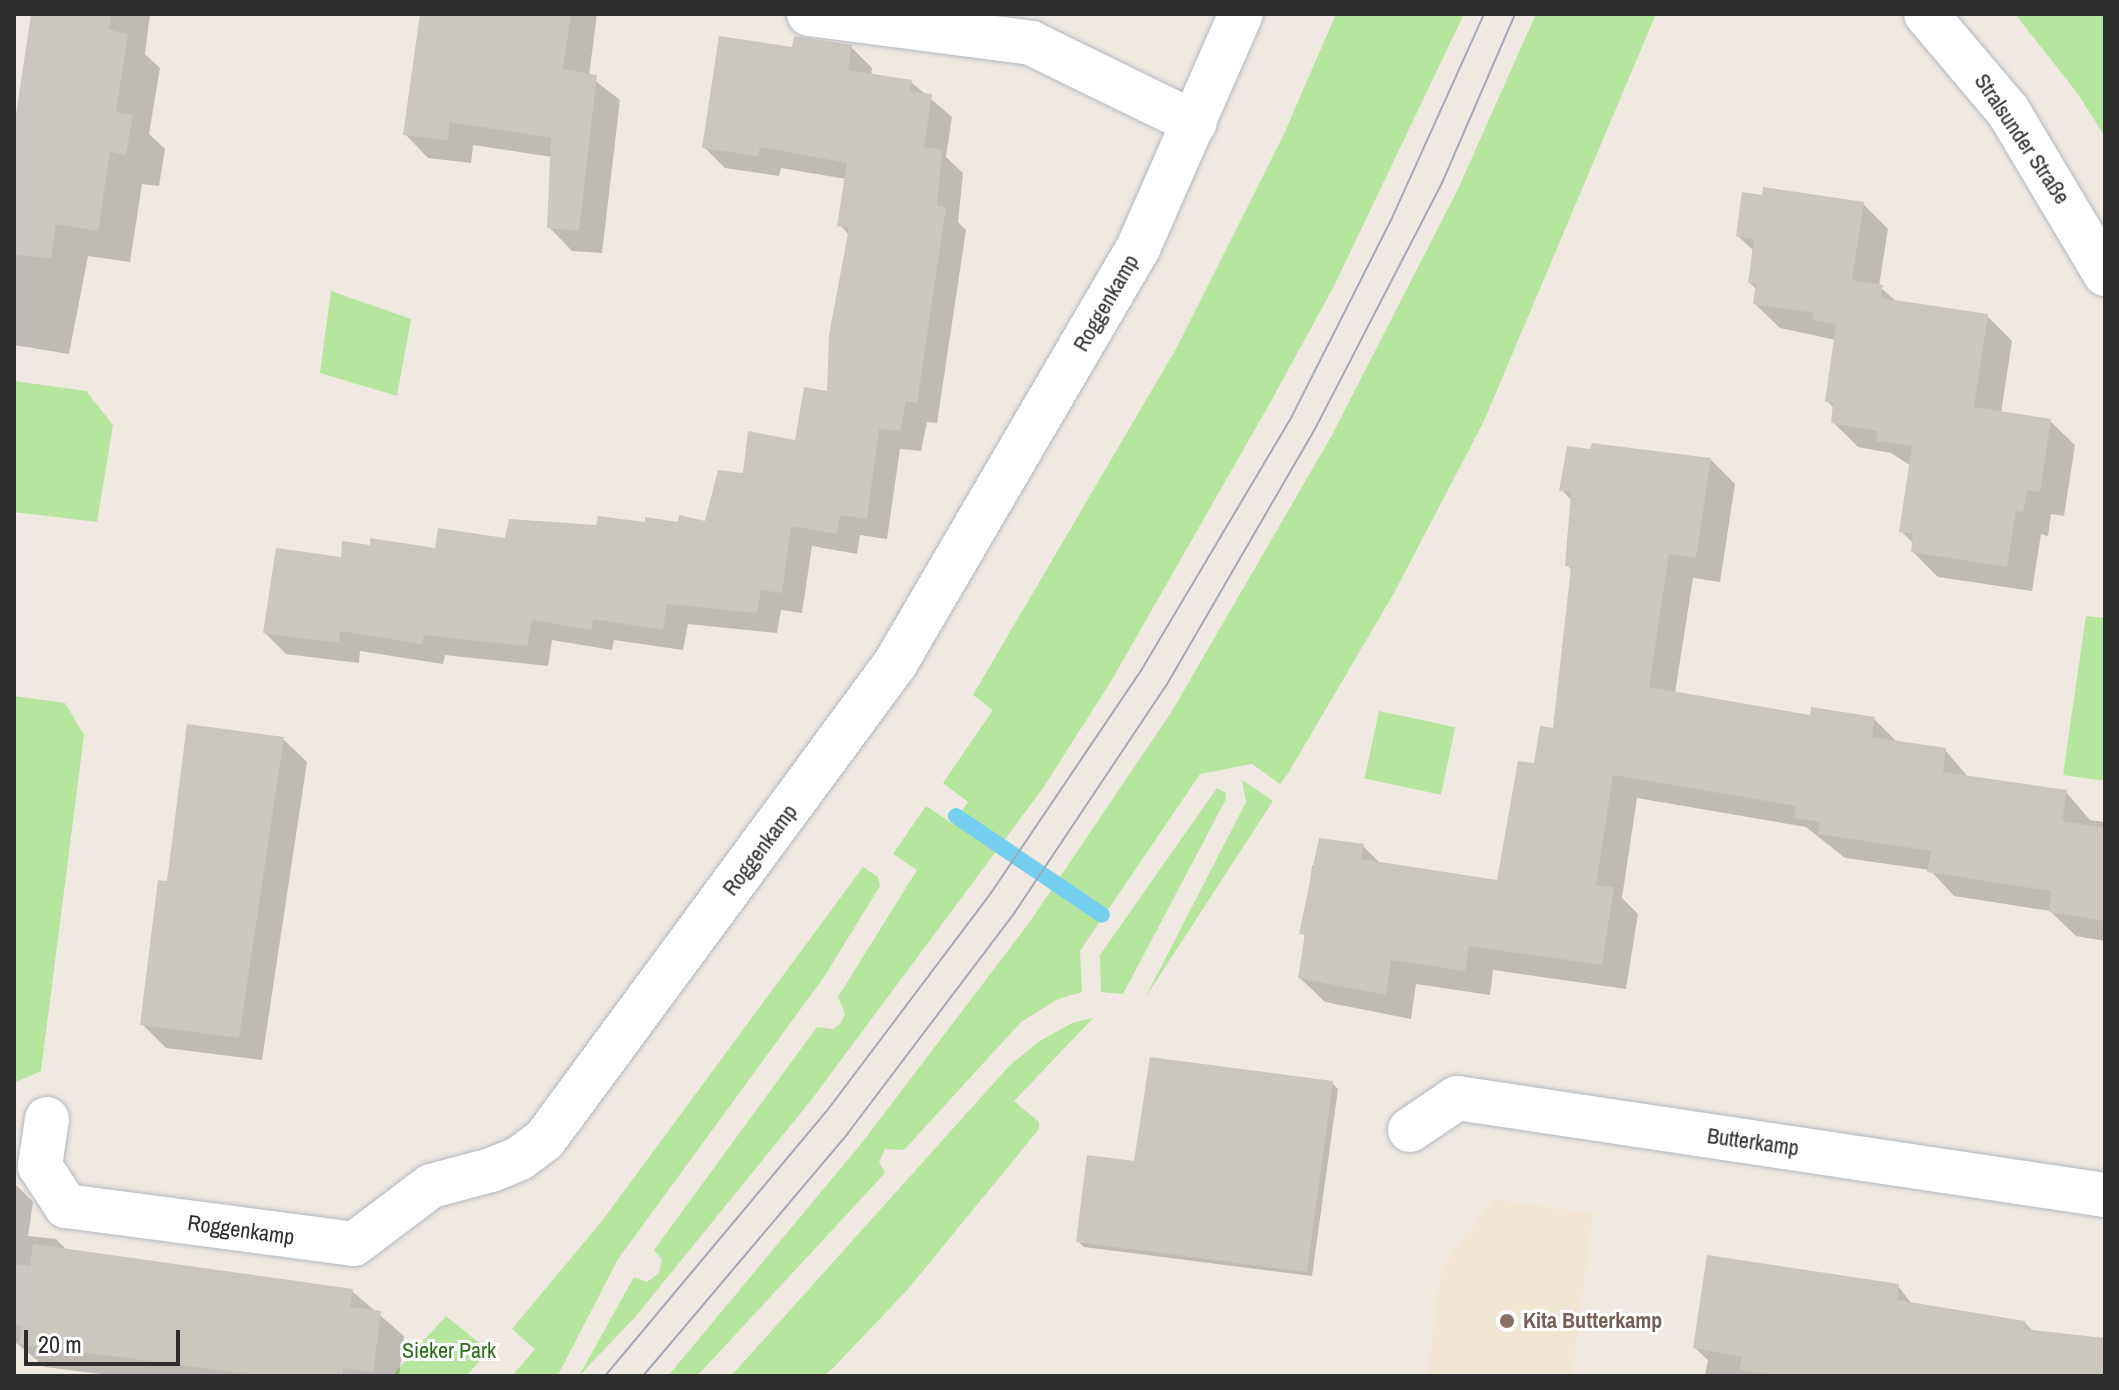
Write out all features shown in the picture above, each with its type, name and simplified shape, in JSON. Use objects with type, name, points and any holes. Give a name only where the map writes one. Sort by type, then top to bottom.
[{"type":"street","points":[[809,14],[1031,43],[1195,123]]},
{"type":"street","name":"Roggenkamp","points":[[47,1119],[40,1166],[66,1206],[354,1244],[431,1186],[520,1158],[545,1139],[793,807],[895,664],[1139,246],[1241,14]]},
{"type":"street","name":"Stralsunder Straße","points":[[1926,14],[2008,111],[2105,274]]},
{"type":"street","name":"Butterkamp","points":[[1410,1130],[1457,1098],[2105,1195]]},
{"type":"shaded area","name":"Kita Butterkamp","points":[[1494,1199],[1593,1214],[1572,1376],[1427,1376],[1442,1266]]},
{"type":"green space","points":[[1336,14],[1464,14],[1334,286],[1270,403],[1113,678],[1043,788],[812,1099],[636,1316],[579,1376],[634,1277],[647,1282],[659,1273],[662,1260],[654,1250],[817,1027],[833,1029],[840,1024],[845,1014],[838,997],[917,870],[893,854],[926,806],[953,824],[968,802],[943,783],[993,710],[973,695],[1176,349],[1284,134]]},
{"type":"green space","points":[[1536,14],[1656,14],[1484,421],[1394,593],[1287,775],[1280,784],[1252,764],[1200,774],[1080,951],[1082,992],[1058,999],[1021,1022],[904,1150],[885,1149],[879,1162],[885,1173],[698,1375],[668,1376],[861,1144],[1029,923],[1172,711],[1331,437],[1458,189]]},
{"type":"green space","points":[[2015,14],[2105,14],[2105,137],[2078,94]]},
{"type":"green space","points":[[331,291],[411,319],[397,396],[320,373]]},
{"type":"green space","points":[[14,381],[86,391],[113,425],[97,522],[14,512]]},
{"type":"green space","points":[[2086,616],[2105,618],[2105,781],[2063,775]]},
{"type":"green space","points":[[14,696],[65,703],[84,735],[41,1071],[14,1083]]},
{"type":"green space","points":[[1379,711],[1455,727],[1441,795],[1365,778]]},
{"type":"green space","points":[[1242,780],[1273,801],[1145,998],[1246,802]]},
{"type":"green space","points":[[1217,788],[1226,793],[1225,801],[1123,994],[1101,992],[1100,955]]},
{"type":"green space","points":[[863,867],[878,877],[880,886],[824,977],[618,1259],[558,1375],[512,1376],[535,1349],[512,1329],[602,1221]]},
{"type":"green space","points":[[1093,1018],[1014,1101],[1039,1122],[1039,1129],[908,1289],[835,1366],[824,1376],[731,1376],[1010,1065],[1040,1041],[1072,1023]]},
{"type":"green space","name":"Sieker Park","points":[[446,1316],[489,1351],[466,1376],[392,1376]]},
{"type":"building","points":[[31,14],[111,14],[109,30],[128,34],[116,112],[133,115],[126,155],[110,152],[98,231],[56,224],[51,258],[14,255],[14,128]]},
{"type":"building","points":[[420,14],[571,14],[563,69],[597,75],[579,231],[547,228],[551,138],[450,122],[448,140],[403,135]]},
{"type":"building","points":[[719,36],[792,47],[794,36],[852,45],[848,70],[912,80],[910,91],[932,94],[924,147],[942,150],[937,206],[946,207],[917,403],[906,401],[900,431],[879,429],[867,519],[840,515],[836,534],[791,526],[782,593],[761,590],[757,613],[667,604],[663,630],[593,619],[592,630],[532,620],[527,646],[424,635],[422,644],[340,631],[339,643],[263,633],[276,548],[341,557],[342,541],[370,545],[370,538],[435,548],[438,528],[505,538],[509,519],[596,525],[598,516],[645,522],[645,517],[678,522],[679,515],[705,521],[718,470],[743,473],[748,431],[795,440],[804,387],[827,391],[829,335],[849,228],[837,226],[847,163],[760,147],[758,156],[702,148]]},
{"type":"building","points":[[1763,187],[1864,202],[1852,280],[1883,285],[1881,298],[1988,314],[1974,407],[2051,419],[2040,492],[2027,490],[2023,512],[2016,511],[2007,567],[1911,552],[1913,534],[1899,532],[1912,446],[1876,441],[1878,431],[1831,423],[1833,403],[1825,402],[1836,324],[1813,320],[1814,313],[1753,304],[1756,284],[1748,283],[1754,239],[1736,236],[1742,192],[1762,195]]},
{"type":"building","points":[[1592,443],[1711,458],[1696,558],[1669,554],[1649,687],[1810,715],[1811,707],[1875,717],[1872,737],[1946,748],[1943,772],[2067,790],[2062,821],[2105,828],[2105,921],[2049,912],[2051,891],[1927,872],[1931,851],[1818,834],[1820,822],[1794,818],[1796,806],[1613,775],[1596,885],[1614,887],[1602,965],[1469,946],[1465,971],[1391,960],[1386,995],[1298,978],[1305,935],[1299,934],[1319,838],[1364,844],[1361,859],[1497,880],[1518,761],[1534,763],[1540,726],[1553,728],[1571,567],[1565,566],[1571,492],[1559,491],[1567,446],[1590,449]]},
{"type":"building","points":[[187,724],[284,737],[239,1038],[140,1025],[158,880],[167,881]]},
{"type":"building","points":[[1150,1057],[1333,1081],[1307,1272],[1076,1242],[1087,1155],[1134,1161]]},
{"type":"building","points":[[33,1244],[353,1289],[350,1307],[381,1311],[373,1372],[343,1368],[342,1376],[265,1376],[19,1344],[22,1326],[14,1325],[14,1264],[30,1266]]},
{"type":"building","points":[[1707,1255],[1899,1284],[1897,1300],[2025,1321],[2024,1329],[2105,1338],[2105,1376],[1784,1376],[1739,1370],[1742,1357],[1693,1348]]},
{"type":"waterway","points":[[956,816],[1102,915]]},
{"type":"tram line","points":[[605,1376],[826,1112],[991,893],[1142,669],[1292,416],[1392,218],[1484,14]]},
{"type":"tram line","points":[[643,1376],[848,1133],[1015,912],[1166,686],[1315,429],[1442,183],[1515,14]]},
{"type":"place","name":"Kita Butterkamp","points":[[1507,1321]]}]
